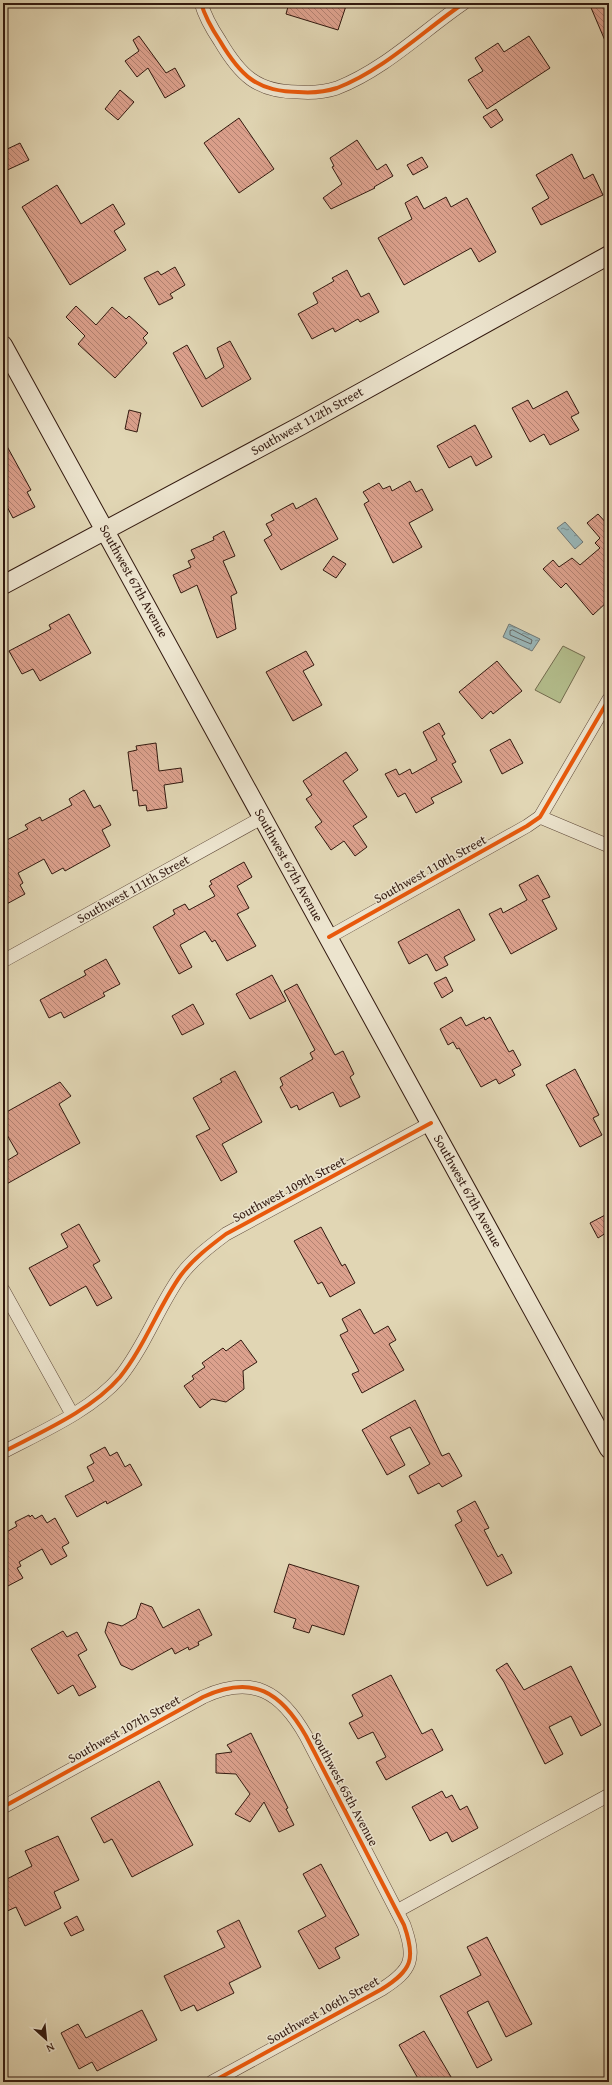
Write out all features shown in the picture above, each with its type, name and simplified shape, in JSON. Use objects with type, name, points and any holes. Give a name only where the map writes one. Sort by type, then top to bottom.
[{"type":"main road","name":"Southwest 112th Street","points":[[3,585],[309,421],[609,255]]},
{"type":"main road","name":"Southwest 67th Avenue","points":[[3,344],[106,529],[609,1449]]},
{"type":"street","points":[[201,3],[213,30],[238,70],[256,84],[277,91],[289,92],[326,91],[350,82],[397,53],[464,3]]},
{"type":"street","points":[[609,699],[540,817],[609,846]]},
{"type":"street","name":"Southwest 111th Street","points":[[3,961],[263,817]]},
{"type":"street","name":"Southwest 110th Street","points":[[329,937],[527,826],[540,817]]},
{"type":"street","name":"Southwest 109th Street","points":[[3,1452],[72,1414],[109,1389],[146,1337],[182,1274],[215,1243],[240,1226],[431,1123]]},
{"type":"street","points":[[3,1290],[72,1414]]},
{"type":"street","name":"Southwest 107th Street","points":[[3,1808],[203,1697],[225,1688],[237,1686],[260,1689]]},
{"type":"street","name":"Southwest 65th Avenue","points":[[260,1689],[272,1695],[284,1704],[298,1723],[397,1911]]},
{"type":"street","points":[[397,1911],[609,1795]]},
{"type":"street","name":"Southwest 106th Street","points":[[212,2082],[382,1989],[405,1972],[411,1960],[411,1949],[404,1925],[397,1911]]},
{"type":"green space","points":[[563,646],[585,657],[560,703],[535,690]]},
{"type":"water","points":[[565,522],[583,542],[575,549],[557,528]]},
{"type":"water","points":[[509,624],[540,639],[532,651],[503,637]]},
{"type":"building","points":[[289,3],[347,3],[338,30],[286,14]]},
{"type":"building","points":[[589,3],[609,3],[609,50]]},
{"type":"building","points":[[139,36],[166,73],[175,68],[185,86],[165,98],[148,68],[137,77],[125,61],[139,51],[133,40]]},
{"type":"building","points":[[529,36],[550,68],[487,109],[468,80],[483,71],[475,58],[498,43],[504,52]]},
{"type":"building","points":[[120,90],[134,102],[118,120],[105,109]]},
{"type":"building","points":[[496,109],[503,120],[491,128],[483,117]]},
{"type":"building","points":[[239,118],[274,169],[239,193],[204,143]]},
{"type":"building","points":[[357,140],[377,170],[386,164],[393,176],[374,187],[375,188],[331,209],[323,198],[342,184],[332,167],[334,166],[330,158]]},
{"type":"building","points":[[20,143],[29,160],[3,172],[3,151]]},
{"type":"building","points":[[572,154],[584,179],[593,174],[603,195],[541,225],[532,208],[549,198],[536,175]]},
{"type":"building","points":[[422,157],[428,167],[413,175],[407,165]]},
{"type":"building","points":[[57,185],[81,224],[113,204],[125,224],[114,231],[126,250],[70,285],[22,207]]},
{"type":"building","points":[[417,196],[424,209],[446,197],[451,207],[467,198],[496,252],[479,262],[471,248],[404,285],[378,238],[412,219],[405,203]]},
{"type":"building","points":[[175,267],[185,285],[170,294],[173,298],[159,305],[144,278],[158,271],[161,275]]},
{"type":"building","points":[[347,270],[361,297],[369,293],[379,312],[360,322],[358,319],[335,332],[333,328],[312,339],[298,314],[318,303],[313,293],[334,281],[332,278]]},
{"type":"building","points":[[76,306],[96,325],[112,307],[126,319],[129,316],[148,333],[143,338],[147,343],[115,378],[78,344],[85,336],[66,317]]},
{"type":"building","points":[[230,341],[251,379],[202,407],[173,353],[187,345],[206,379],[224,367],[217,348]]},
{"type":"building","points":[[567,391],[579,413],[571,417],[579,430],[550,445],[544,434],[530,442],[512,408],[528,400],[533,409]]},
{"type":"building","points":[[129,410],[141,413],[137,432],[125,429]]},
{"type":"building","points":[[475,425],[492,457],[476,466],[471,456],[449,468],[437,446]]},
{"type":"building","points":[[3,439],[31,490],[27,492],[35,507],[13,518],[3,499]]},
{"type":"building","points":[[410,481],[416,492],[422,489],[433,510],[409,523],[422,547],[393,563],[364,504],[369,501],[363,492],[379,483],[383,489],[390,486],[392,491]]},
{"type":"building","points":[[316,498],[338,539],[281,570],[264,540],[272,535],[266,524],[274,520],[271,515],[293,503],[296,509]]},
{"type":"building","points":[[598,514],[609,526],[609,600],[593,615],[566,583],[561,588],[543,569],[553,560],[559,567],[572,558],[580,565],[600,548],[595,543],[600,538],[587,523]]},
{"type":"building","points":[[224,531],[235,556],[223,561],[237,593],[231,596],[236,629],[217,638],[197,585],[181,593],[173,575],[191,567],[188,561],[195,558],[191,550],[214,540],[213,537]]},
{"type":"building","points":[[333,556],[346,564],[336,578],[323,570]]},
{"type":"building","points":[[69,614],[91,653],[40,681],[33,669],[22,674],[9,651],[51,629],[49,625]]},
{"type":"building","points":[[306,651],[314,665],[303,671],[322,705],[293,721],[266,672]]},
{"type":"building","points":[[497,661],[522,691],[493,714],[491,711],[482,719],[459,692]]},
{"type":"building","points":[[439,723],[445,734],[442,736],[456,762],[452,764],[462,782],[431,798],[434,803],[416,813],[405,793],[398,797],[385,774],[396,769],[399,775],[410,769],[412,774],[437,760],[423,732]]},
{"type":"building","points":[[510,739],[523,763],[502,774],[490,750]]},
{"type":"building","points":[[156,743],[159,771],[181,768],[183,782],[164,785],[167,808],[147,811],[146,805],[139,806],[137,790],[133,791],[128,752],[137,750],[136,746]]},
{"type":"building","points":[[346,752],[358,770],[343,781],[367,817],[353,826],[367,847],[355,856],[344,841],[331,850],[315,827],[322,822],[306,799],[312,795],[303,781]]},
{"type":"building","points":[[84,790],[94,808],[100,805],[111,825],[102,830],[110,846],[65,871],[63,868],[52,874],[44,859],[18,873],[23,883],[20,885],[25,894],[3,906],[3,842],[28,829],[25,825],[40,817],[42,821],[72,805],[69,799]]},
{"type":"building","points":[[244,862],[252,877],[237,886],[249,908],[237,914],[256,946],[227,961],[215,940],[212,942],[205,931],[180,945],[192,967],[179,974],[153,927],[175,914],[173,910],[185,904],[189,910],[215,896],[209,886],[212,884],[210,881]]},
{"type":"building","points":[[538,875],[550,897],[542,900],[557,929],[511,954],[489,914],[501,908],[503,913],[527,900],[519,885]]},
{"type":"building","points":[[459,909],[475,940],[444,957],[448,965],[436,971],[427,954],[409,964],[398,942]]},
{"type":"building","points":[[106,959],[120,984],[103,993],[105,996],[64,1018],[61,1012],[49,1018],[40,1000],[86,975],[84,971]]},
{"type":"building","points":[[272,975],[286,1001],[250,1019],[236,994]]},
{"type":"building","points":[[446,977],[453,991],[442,998],[434,983]]},
{"type":"building","points":[[297,984],[335,1055],[343,1051],[354,1074],[350,1077],[360,1097],[340,1107],[333,1092],[299,1110],[297,1105],[291,1108],[280,1087],[283,1085],[280,1078],[313,1059],[310,1053],[315,1050],[284,991]]},
{"type":"building","points":[[193,1004],[204,1024],[182,1035],[172,1016]]},
{"type":"building","points":[[461,1017],[466,1026],[484,1017],[485,1020],[490,1017],[509,1052],[513,1050],[521,1065],[512,1070],[515,1075],[499,1084],[496,1079],[481,1087],[459,1048],[457,1049],[453,1042],[448,1045],[440,1029]]},
{"type":"building","points":[[575,1069],[599,1115],[593,1118],[602,1135],[580,1147],[546,1085]]},
{"type":"building","points":[[235,1071],[262,1122],[222,1144],[237,1172],[221,1181],[196,1136],[210,1129],[193,1098],[222,1082],[220,1079]]},
{"type":"building","points":[[60,1082],[71,1096],[59,1104],[80,1143],[3,1186],[3,1163],[18,1154],[3,1128],[3,1114]]},
{"type":"building","points":[[609,1213],[609,1231],[598,1238],[590,1223]]},
{"type":"building","points":[[79,1224],[100,1261],[93,1265],[112,1298],[97,1306],[86,1286],[50,1306],[29,1268],[68,1247],[61,1234]]},
{"type":"building","points":[[321,1227],[342,1266],[345,1264],[355,1283],[330,1297],[322,1282],[318,1284],[294,1241]]},
{"type":"building","points":[[360,1309],[374,1334],[388,1326],[396,1340],[389,1344],[404,1370],[362,1393],[352,1374],[359,1371],[340,1335],[348,1331],[342,1319]]},
{"type":"building","points":[[241,1340],[257,1362],[243,1371],[244,1389],[226,1402],[212,1399],[200,1408],[184,1386],[194,1379],[192,1376],[205,1367],[202,1363],[223,1348],[226,1351]]},
{"type":"building","points":[[415,1400],[442,1456],[449,1453],[462,1476],[442,1487],[439,1483],[418,1494],[409,1476],[430,1464],[410,1427],[390,1437],[405,1465],[387,1475],[362,1430]]},
{"type":"building","points":[[105,1447],[110,1456],[117,1452],[125,1467],[130,1464],[142,1485],[107,1504],[106,1501],[77,1517],[65,1496],[94,1481],[87,1467],[94,1463],[90,1455]]},
{"type":"building","points":[[475,1501],[489,1528],[484,1530],[498,1557],[502,1554],[512,1573],[487,1586],[455,1525],[462,1521],[457,1511]]},
{"type":"building","points":[[29,1515],[30,1517],[32,1515],[35,1519],[42,1515],[47,1523],[55,1518],[69,1543],[62,1547],[67,1556],[51,1565],[42,1549],[19,1562],[21,1566],[17,1568],[23,1578],[6,1587],[3,1581],[3,1534],[17,1526],[15,1522]]},
{"type":"building","points":[[289,1564],[359,1586],[344,1635],[312,1625],[309,1633],[293,1628],[296,1619],[274,1612]]},
{"type":"building","points":[[141,1603],[152,1607],[163,1628],[199,1609],[212,1635],[198,1642],[199,1645],[189,1650],[188,1647],[175,1654],[172,1648],[132,1670],[121,1665],[105,1632],[108,1622],[122,1626],[136,1618]]},
{"type":"building","points":[[63,1631],[67,1637],[77,1632],[87,1650],[78,1655],[96,1687],[79,1696],[73,1685],[58,1694],[31,1649]]},
{"type":"building","points":[[507,1663],[524,1690],[571,1666],[601,1725],[581,1736],[571,1716],[549,1727],[563,1754],[545,1764],[504,1682],[496,1670]]},
{"type":"building","points":[[391,1675],[422,1734],[432,1729],[443,1750],[386,1780],[376,1762],[386,1757],[373,1732],[358,1739],[349,1723],[363,1716],[352,1695]]},
{"type":"building","points":[[251,1733],[288,1808],[286,1809],[294,1825],[279,1832],[264,1802],[250,1822],[235,1814],[250,1794],[236,1774],[216,1773],[216,1754],[232,1752],[227,1745]]},
{"type":"building","points":[[159,1781],[193,1845],[132,1877],[112,1839],[104,1843],[91,1818]]},
{"type":"building","points":[[442,1791],[446,1798],[452,1795],[460,1810],[467,1806],[478,1828],[452,1842],[447,1832],[430,1841],[412,1807]]},
{"type":"building","points":[[58,1836],[79,1880],[54,1892],[61,1908],[25,1926],[16,1907],[3,1913],[3,1881],[32,1866],[25,1851]]},
{"type":"building","points":[[321,1864],[359,1935],[335,1948],[340,1958],[319,1969],[298,1931],[326,1916],[303,1874]]},
{"type":"building","points":[[77,1916],[84,1930],[71,1936],[64,1923]]},
{"type":"building","points":[[239,1920],[261,1967],[229,1983],[234,1993],[197,2011],[194,2005],[181,2011],[164,1976],[225,1947],[217,1931]]},
{"type":"building","points":[[487,1937],[532,2024],[506,2037],[488,2001],[467,2012],[492,2060],[477,2068],[440,1996],[481,1975],[467,1947]]},
{"type":"building","points":[[142,2010],[157,2040],[97,2071],[92,2062],[79,2069],[61,2033],[78,2024],[86,2038]]},
{"type":"building","points":[[424,2031],[454,2082],[420,2082],[399,2045]]},
{"type":"cycle path","points":[[201,3],[209,23],[227,53],[251,79],[271,89],[308,92],[337,88],[371,71],[387,61],[464,3]]},
{"type":"cycle path","points":[[329,937],[527,826],[540,817],[609,699]]},
{"type":"cycle path","points":[[3,1452],[81,1410],[108,1389],[129,1365],[165,1300],[181,1275],[196,1258],[226,1234],[431,1123]]},
{"type":"cycle path","points":[[3,1807],[203,1697],[221,1690],[237,1687],[264,1691],[276,1698],[296,1721],[306,1736],[404,1925],[410,1947],[409,1963],[400,1976],[382,1989],[212,2082]]}]
